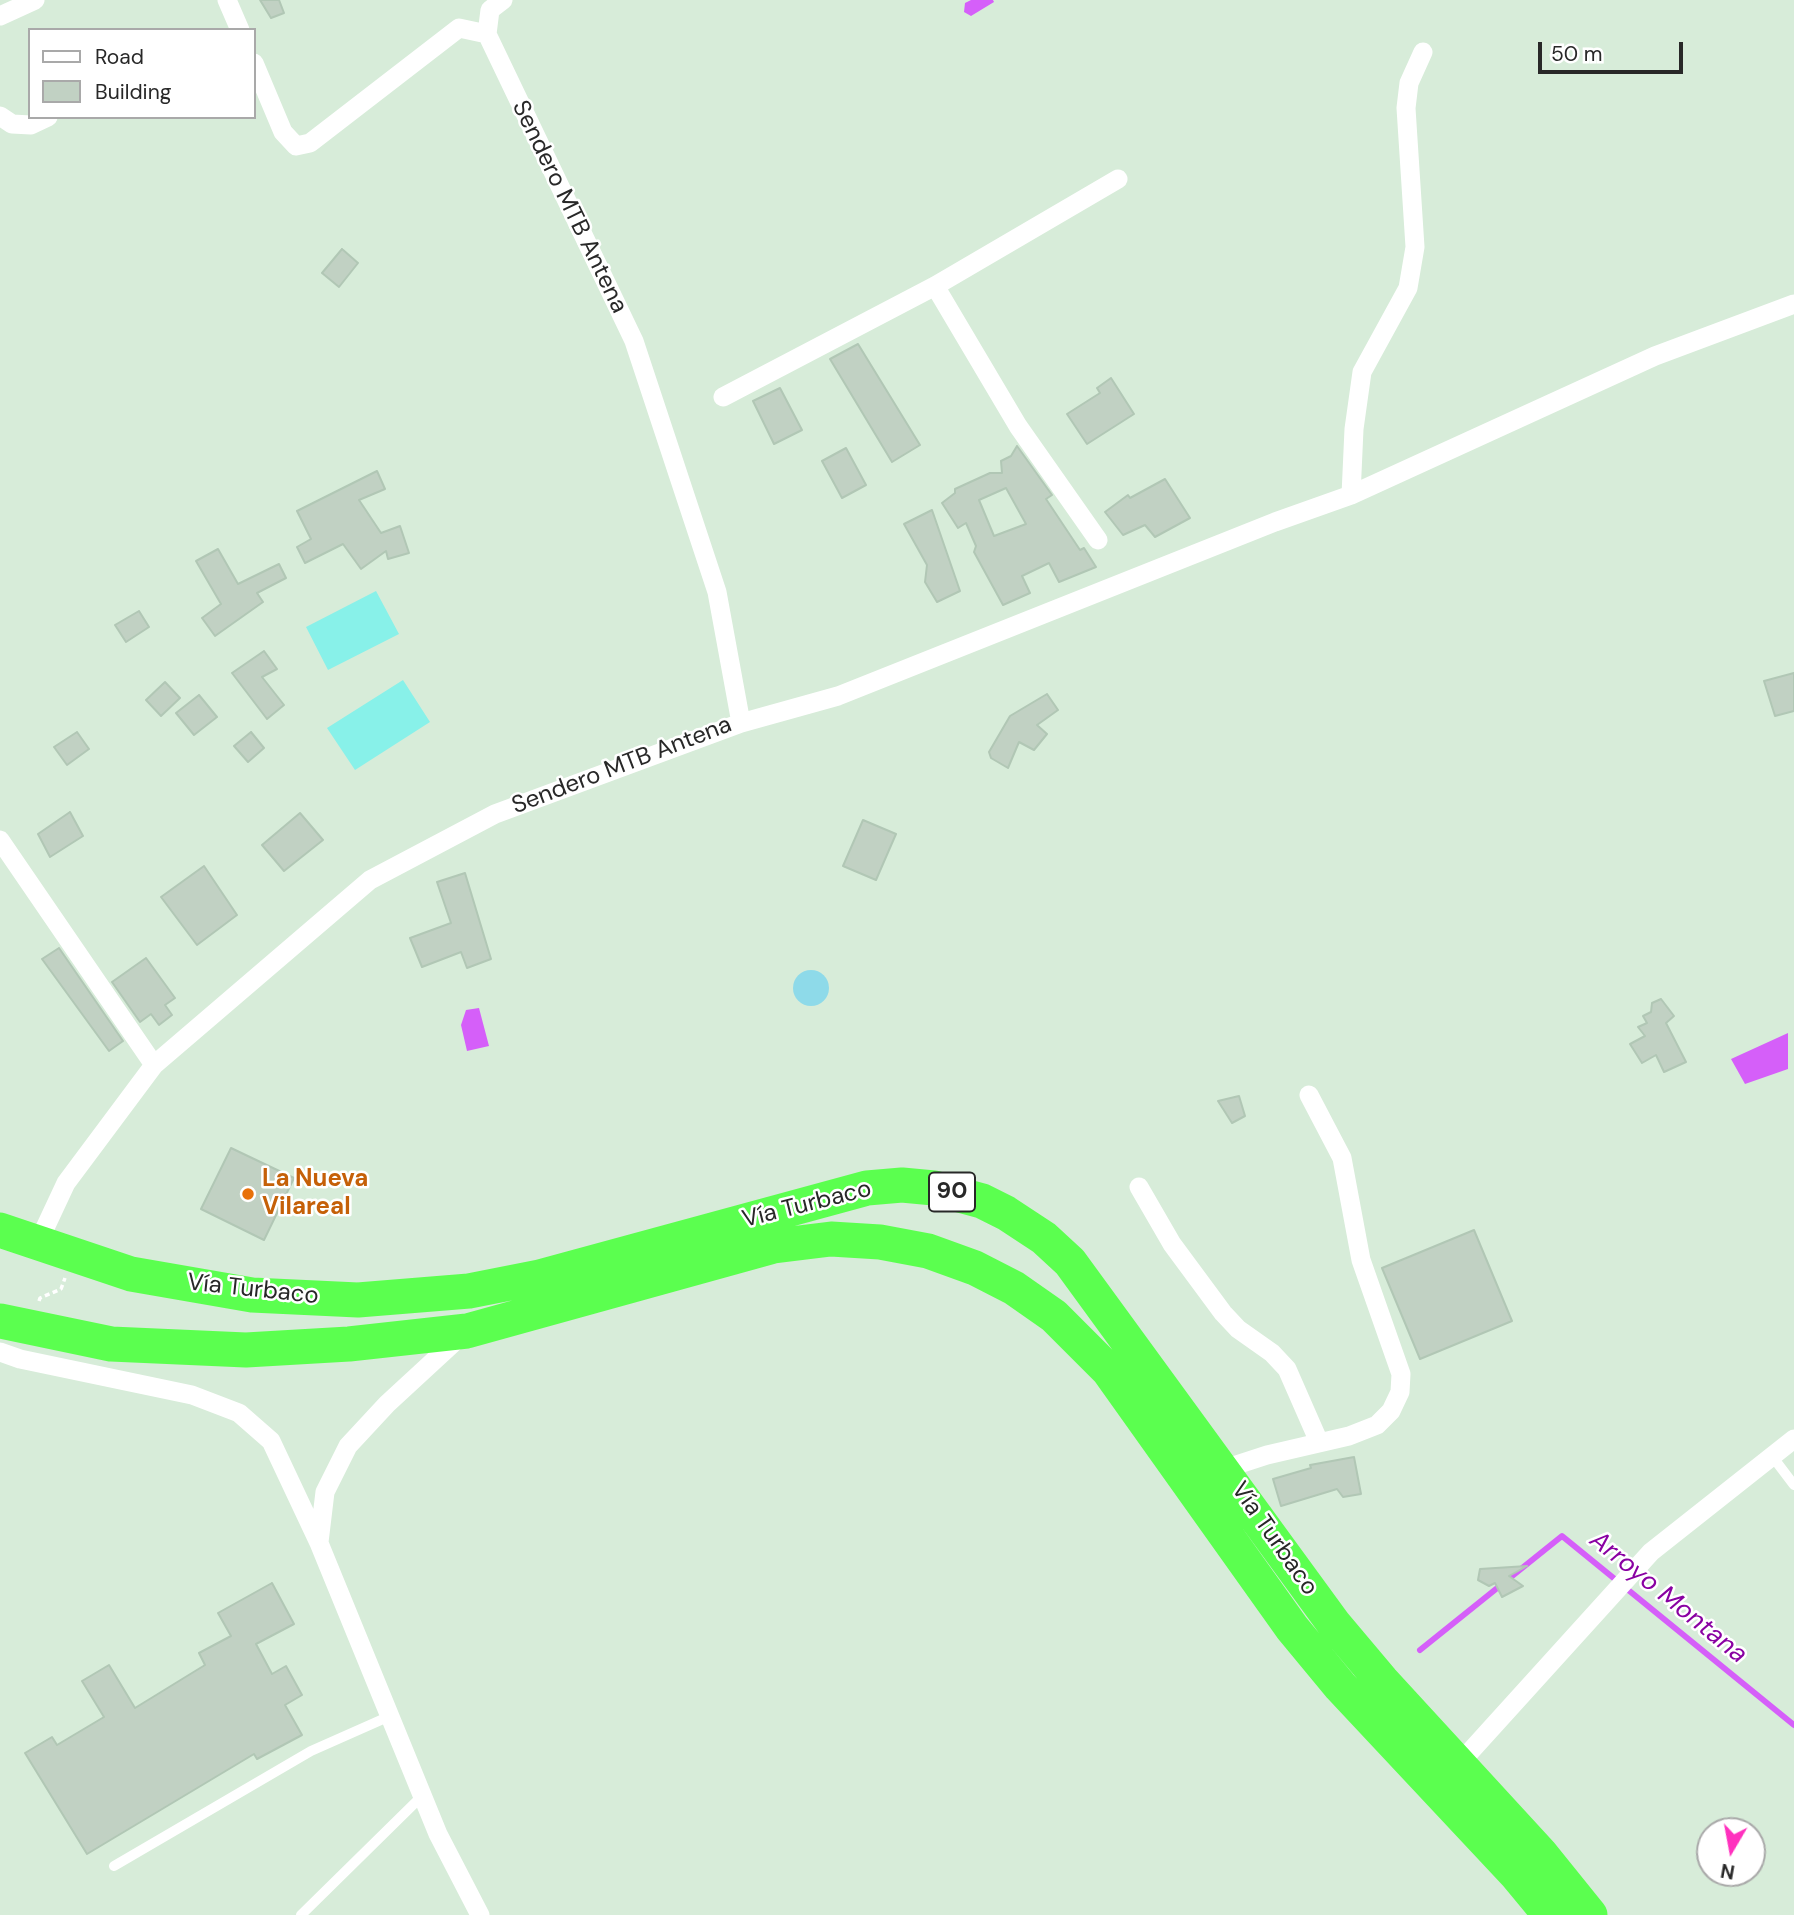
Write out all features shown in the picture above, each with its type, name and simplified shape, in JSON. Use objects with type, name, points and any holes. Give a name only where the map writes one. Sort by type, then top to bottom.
[{"type":"highway","name":"Vía Turbaco","points":[[0,1230],[37,1245],[131,1274],[252,1295],[358,1300],[469,1291],[541,1277],[867,1188],[902,1185],[934,1188],[961,1194],[1006,1213],[1044,1238],[1070,1262],[1224,1469],[1334,1623],[1458,1765],[1540,1853],[1590,1915]]},
{"type":"highway","name":"Vía Turbaco","points":[[0,1321],[111,1344],[246,1350],[467,1331],[774,1246],[831,1239],[880,1242],[928,1251],[975,1268],[1054,1315],[1109,1371],[1292,1628],[1340,1686],[1517,1875],[1550,1915]]},
{"type":"street","points":[[0,16],[35,0]]},
{"type":"street","points":[[227,0],[237,28]]},
{"type":"street","points":[[256,68],[283,132],[296,146],[310,143],[459,28],[487,34],[490,10],[503,0]]},
{"type":"street","name":"Sendero MTB Antena","points":[[37,1245],[66,1184],[154,1065],[370,880],[495,814],[741,723],[717,592],[634,341],[487,34]]},
{"type":"street","points":[[1351,495],[1354,429],[1362,372],[1408,288],[1415,247],[1406,108],[1409,83],[1423,52]]},
{"type":"street","points":[[0,116],[12,124],[31,125],[44,119]]},
{"type":"street","points":[[723,397],[935,286],[1118,179]]},
{"type":"street","points":[[935,286],[1018,426],[1097,540]]},
{"type":"street","points":[[741,723],[838,695],[1275,522],[1351,495],[1655,356],[1794,304]]},
{"type":"street","points":[[0,840],[154,1065]]},
{"type":"street","points":[[1224,1469],[1349,1436],[1377,1425],[1391,1411],[1399,1392],[1401,1374],[1361,1260],[1342,1158],[1309,1095]]},
{"type":"street","points":[[1139,1187],[1172,1244],[1223,1313],[1238,1329],[1272,1353],[1287,1369],[1319,1442]]},
{"type":"street","points":[[319,1543],[325,1492],[348,1446],[387,1404],[467,1331]]},
{"type":"street","points":[[0,1352],[19,1359],[192,1395],[239,1413],[271,1441],[319,1543],[438,1834],[480,1915]]},
{"type":"street","points":[[1458,1765],[1651,1552],[1794,1439]]},
{"type":"lane","points":[[1772,1456],[1794,1485]]},
{"type":"lane","points":[[114,1866],[311,1751],[390,1716]]},
{"type":"lane","points":[[301,1915],[422,1796]]},
{"type":"path","points":[[40,1298],[61,1289]]},
{"type":"shaded area","points":[[971,0],[994,2],[971,16],[964,12],[965,3]]},
{"type":"shaded area","points":[[376,591],[399,634],[328,670],[306,627]]},
{"type":"shaded area","points":[[403,680],[430,722],[355,770],[327,728]]},
{"type":"shaded area","points":[[811,970],[824,975],[829,988],[824,1001],[811,1006],[798,1001],[793,988],[798,975]]},
{"type":"shaded area","points":[[479,1008],[489,1046],[467,1051],[461,1025],[466,1010]]},
{"type":"shaded area","points":[[1788,1033],[1788,1069],[1745,1084],[1731,1059]]},
{"type":"building","points":[[260,0],[279,0],[284,13],[271,18]]},
{"type":"building","points":[[342,249],[358,263],[339,287],[322,273]]},
{"type":"building","points":[[858,344],[920,445],[892,462],[830,359]]},
{"type":"building","points":[[1111,378],[1134,414],[1087,444],[1067,414],[1100,393],[1097,388]]},
{"type":"building","points":[[780,388],[802,430],[774,444],[753,401]]},
{"type":"building","points":[[1017,446],[1052,495],[1046,499],[1080,550],[1084,548],[1096,567],[1059,582],[1049,563],[1022,576],[1030,593],[1003,605],[974,552],[976,546],[966,523],[958,528],[942,503],[955,493],[955,489],[990,473],[1002,473],[1001,461],[1011,456]],"holes":[[[1006,488],[1026,524],[994,536],[979,500]]]},
{"type":"building","points":[[846,448],[866,485],[842,498],[822,461]]},
{"type":"building","points":[[377,471],[385,489],[359,500],[381,533],[400,526],[409,553],[388,559],[386,551],[361,569],[343,544],[305,563],[297,547],[311,539],[297,511]]},
{"type":"building","points":[[1165,479],[1190,518],[1155,537],[1145,525],[1123,535],[1105,512],[1128,495],[1130,498]]},
{"type":"building","points":[[932,510],[960,591],[937,602],[925,582],[927,565],[904,524]]},
{"type":"building","points":[[218,549],[238,584],[279,564],[286,578],[257,593],[263,602],[215,636],[202,618],[221,604],[196,561]]},
{"type":"building","points":[[139,611],[149,627],[126,642],[115,625]]},
{"type":"building","points":[[264,651],[277,669],[262,677],[284,705],[267,719],[232,673]]},
{"type":"building","points":[[1794,673],[1794,711],[1775,716],[1764,681]]},
{"type":"building","points":[[165,682],[180,698],[161,716],[146,700]]},
{"type":"building","points":[[1047,694],[1058,710],[1037,725],[1047,734],[1034,750],[1019,742],[1008,768],[991,758],[989,752],[1010,716]]},
{"type":"building","points":[[199,695],[217,717],[194,735],[176,713]]},
{"type":"building","points":[[77,732],[89,749],[67,765],[54,747]]},
{"type":"building","points":[[251,732],[264,748],[248,762],[234,746]]},
{"type":"building","points":[[70,812],[83,836],[50,857],[38,834]]},
{"type":"building","points":[[300,813],[323,840],[284,871],[262,845]]},
{"type":"building","points":[[863,820],[896,834],[876,880],[843,866]]},
{"type":"building","points":[[204,866],[237,915],[197,945],[161,897]]},
{"type":"building","points":[[465,873],[491,959],[467,968],[461,952],[422,967],[410,938],[451,923],[437,882]]},
{"type":"building","points":[[59,948],[123,1041],[109,1051],[42,959]]},
{"type":"building","points":[[146,958],[175,998],[165,1005],[172,1015],[159,1025],[151,1014],[140,1022],[112,982]]},
{"type":"building","points":[[1661,999],[1674,1016],[1666,1023],[1686,1062],[1664,1072],[1656,1055],[1642,1063],[1630,1044],[1645,1036],[1638,1027],[1647,1023],[1643,1016],[1651,1012],[1652,1003]]},
{"type":"building","points":[[1239,1096],[1245,1116],[1232,1123],[1218,1101]]},
{"type":"building","name":"La Nueva Vilareal","points":[[231,1148],[294,1178],[264,1240],[201,1209]]},
{"type":"building","points":[[1474,1230],[1512,1321],[1420,1359],[1382,1268]]},
{"type":"building","points":[[1354,1457],[1361,1494],[1343,1497],[1337,1489],[1281,1506],[1273,1479],[1311,1468],[1310,1465]]},
{"type":"building","points":[[1527,1566],[1509,1576],[1523,1586],[1502,1597],[1495,1583],[1489,1586],[1478,1580],[1480,1569]]},
{"type":"building","points":[[272,1583],[294,1624],[256,1644],[272,1674],[286,1666],[302,1695],[285,1705],[302,1735],[257,1759],[254,1754],[87,1854],[25,1753],[52,1737],[57,1745],[104,1717],[82,1681],[109,1665],[135,1708],[205,1665],[199,1653],[231,1636],[218,1613]]},
{"type":"waterway","name":"Arroyo Montana","points":[[1420,1650],[1562,1536],[1794,1725]]},
{"type":"place","name":"La Nueva Vilareal","points":[[248,1194]]}]
